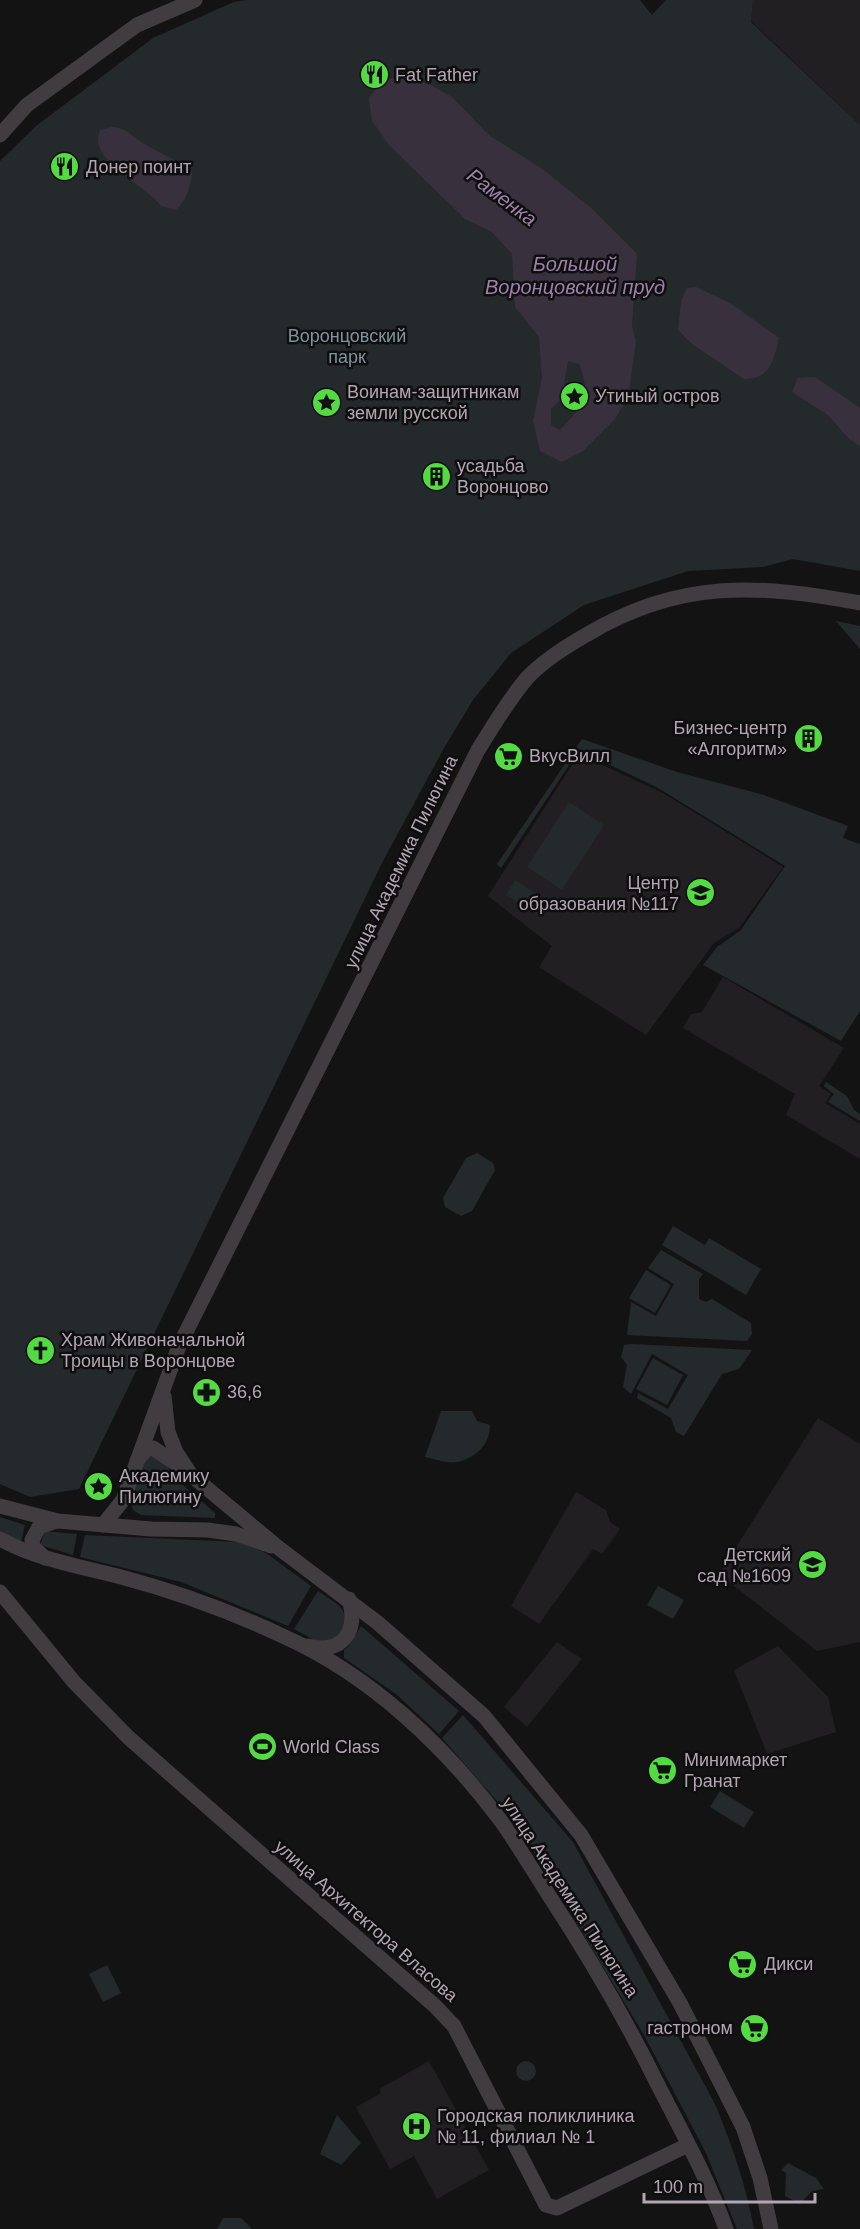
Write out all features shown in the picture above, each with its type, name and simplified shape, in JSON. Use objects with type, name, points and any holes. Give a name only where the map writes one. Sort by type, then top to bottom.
[{"type":"street","points":[[0,135],[27,105],[137,25],[195,0]]},
{"type":"street","name":"улица Академика Пилюгина","points":[[103,1525],[123,1500],[179,1346],[457,790],[491,728],[527,679],[547,660],[603,625],[639,610],[686,595],[758,588],[793,591],[860,603]]},
{"type":"street","name":"улица Академика Пилюгина","points":[[163,1389],[168,1432],[176,1452],[191,1475],[280,1549],[349,1599],[484,1716],[581,1835],[680,2003],[743,2127],[760,2178],[771,2229]]},
{"type":"street","points":[[135,1464],[147,1449],[153,1448],[191,1475]]},
{"type":"street","name":"улица Академика Пилюгина","points":[[0,1506],[58,1521],[151,1529],[208,1530],[236,1534],[280,1549]]},
{"type":"street","points":[[47,1560],[38,1553],[32,1540],[39,1527],[58,1521]]},
{"type":"street","name":"улица Академика Пилюгина","points":[[0,1539],[47,1560],[120,1577],[209,1603],[300,1644],[331,1661],[399,1712],[434,1744],[501,1822],[575,1935],[628,2023],[726,2229]]},
{"type":"street","name":"улица Архитектора Власова","points":[[0,1592],[74,1682],[129,1738],[435,2006],[454,2026],[546,2205],[557,2208],[688,2145]]},
{"type":"street","points":[[300,1644],[328,1648],[344,1640],[353,1620],[349,1599]]},
{"type":"shaded area","points":[[753,0],[860,0],[860,125],[751,21]]},
{"type":"shaded area","points":[[579,754],[663,793],[783,867],[739,928],[714,943],[646,1035],[539,967],[552,946],[488,896]]},
{"type":"shaded area","points":[[723,977],[844,1048],[819,1086],[831,1094],[825,1103],[860,1124],[860,1159],[786,1115],[795,1094],[683,1028],[691,1014],[702,1012]]},
{"type":"shaded area","points":[[818,1418],[860,1444],[860,1642],[817,1651],[719,1574]]},
{"type":"shaded area","points":[[576,1492],[606,1510],[610,1522],[620,1529],[602,1554],[593,1549],[539,1624],[511,1606]]},
{"type":"shaded area","points":[[557,1642],[582,1659],[527,1727],[504,1707]]},
{"type":"shaded area","points":[[778,1646],[828,1697],[836,1732],[767,1754],[734,1670]]},
{"type":"shaded area","name":"Городская поликлиника № 11, филиал № 1","points":[[429,2061],[489,2170],[437,2199],[414,2156],[390,2169],[356,2107],[381,2093],[379,2089]]},
{"type":"green space","name":"Воронцовский парк","points":[[247,0],[640,0],[652,15],[666,0],[753,0],[751,22],[860,125],[860,571],[793,559],[763,567],[688,571],[584,605],[511,653],[473,700],[444,748],[383,861],[79,1489],[30,1497],[0,1484],[0,161],[36,126],[153,38],[234,2]]},
{"type":"green space","points":[[836,621],[860,626],[860,649]]},
{"type":"green space","points":[[582,739],[677,772],[764,795],[848,826],[843,838],[860,844],[860,1011],[841,1041],[703,965],[717,947],[741,930],[785,866],[658,788],[579,750],[501,868],[497,864]]},
{"type":"green space","points":[[569,802],[604,825],[562,890],[527,867]]},
{"type":"green space","points":[[515,880],[549,902],[539,916],[506,895]]},
{"type":"green space","points":[[826,1082],[847,1096],[854,1110],[860,1114],[860,1121],[828,1102],[834,1094],[824,1086]]},
{"type":"green space","points":[[477,1153],[493,1163],[495,1170],[472,1211],[461,1216],[445,1207],[443,1198],[466,1158]]},
{"type":"green space","points":[[673,1226],[705,1245],[709,1238],[761,1269],[746,1295],[662,1245]]},
{"type":"green space","points":[[661,1250],[703,1274],[699,1279],[699,1299],[706,1302],[712,1299],[751,1323],[752,1334],[747,1341],[627,1335],[631,1302],[656,1316],[674,1284],[648,1268]]},
{"type":"green space","points":[[646,1270],[671,1285],[655,1313],[629,1298]]},
{"type":"green space","points":[[624,1345],[752,1350],[739,1369],[722,1374],[684,1436],[676,1432],[671,1418],[637,1398],[638,1393],[668,1409],[688,1375],[652,1354],[631,1394],[623,1387],[627,1365],[621,1357]]},
{"type":"green space","points":[[653,1358],[683,1375],[667,1405],[636,1389]]},
{"type":"green space","points":[[441,1411],[472,1411],[477,1421],[490,1425],[488,1438],[481,1449],[471,1457],[458,1462],[425,1457]]},
{"type":"green space","points":[[152,1454],[162,1459],[176,1479],[215,1513],[215,1518],[141,1515],[133,1510],[132,1496],[136,1480],[143,1465]]},
{"type":"green space","points":[[0,1517],[25,1525],[21,1542],[0,1532]]},
{"type":"green space","points":[[45,1531],[77,1534],[73,1555],[40,1545]]},
{"type":"green space","points":[[85,1535],[239,1542],[266,1553],[311,1586],[288,1626],[181,1582],[80,1557]]},
{"type":"green space","points":[[658,1586],[684,1600],[673,1619],[647,1605]]},
{"type":"green space","points":[[318,1591],[343,1610],[344,1621],[338,1639],[318,1642],[294,1629]]},
{"type":"green space","points":[[361,1626],[459,1711],[439,1734],[396,1694],[344,1658],[344,1650]]},
{"type":"green space","points":[[463,1715],[573,1842],[715,2104],[738,2165],[754,2229],[737,2229],[706,2153],[644,2035],[517,1824],[442,1738]]},
{"type":"green space","points":[[720,1791],[754,1812],[744,1828],[710,1807]]},
{"type":"green space","points":[[107,1965],[121,1993],[103,2002],[89,1974]]},
{"type":"green space","points":[[526,2061],[533,2064],[536,2071],[533,2078],[526,2081],[519,2078],[516,2071],[519,2064]]},
{"type":"green space","points":[[337,2115],[361,2143],[341,2165],[320,2154]]},
{"type":"green space","points":[[788,2163],[816,2178],[824,2189],[812,2191],[800,2204],[785,2196],[786,2173],[781,2170]]},
{"type":"green space","points":[[223,2218],[241,2218],[252,2229],[217,2229]]},
{"type":"water","name":"Большой Воронцовский пруд","points":[[411,74],[452,97],[490,136],[541,168],[591,208],[637,254],[632,326],[636,341],[628,397],[615,419],[583,451],[562,462],[540,451],[533,421],[542,378],[539,337],[515,307],[512,254],[492,232],[465,219],[389,145],[372,121],[369,98],[381,81]],"holes":[[[568,361],[579,364],[585,384],[583,400],[574,415],[560,430],[551,425],[551,409],[562,398]]]},
{"type":"water","points":[[112,127],[126,131],[192,173],[187,193],[176,210],[161,206],[120,172],[102,152],[98,141],[100,130]]},
{"type":"water","points":[[696,287],[730,303],[779,338],[773,360],[760,376],[744,379],[692,344],[678,330],[681,301],[687,288]]},
{"type":"water","points":[[815,377],[860,408],[860,446],[849,439],[828,415],[792,392],[798,378]]},
{"type":"place","name":"Fat Father","points":[[374,75]]},
{"type":"place","name":"Донер поинт","points":[[65,167]]},
{"type":"place","name":"Утиный остров","points":[[574,396]]},
{"type":"place","name":"Воинам-защитникам земли русской","points":[[326,402]]},
{"type":"place","name":"усадьба Воронцово","points":[[436,476]]},
{"type":"place","name":"Бизнес-центр «Алгоритм»","points":[[808,738]]},
{"type":"place","name":"ВкусВилл","points":[[508,756]]},
{"type":"place","name":"Центр образования №117","points":[[700,893]]},
{"type":"place","name":"Храм Живоначальной Троицы в Воронцове","points":[[40,1350]]},
{"type":"place","name":"36,6","points":[[206,1392]]},
{"type":"place","name":"Академику Пилюгину","points":[[98,1486]]},
{"type":"place","name":"Детский сад №1609","points":[[812,1565]]},
{"type":"place","name":"World Class","points":[[262,1747]]},
{"type":"place","name":"Минимаркет Гранат","points":[[663,1770]]},
{"type":"place","name":"Дикси","points":[[743,1964]]},
{"type":"place","name":"гастроном","points":[[754,2028]]},
{"type":"place","name":"Городская поликлиника № 11, филиал № 1","points":[[416,2126]]},
{"type":"water label","name":"Раменка","points":[[502,197]]}]
